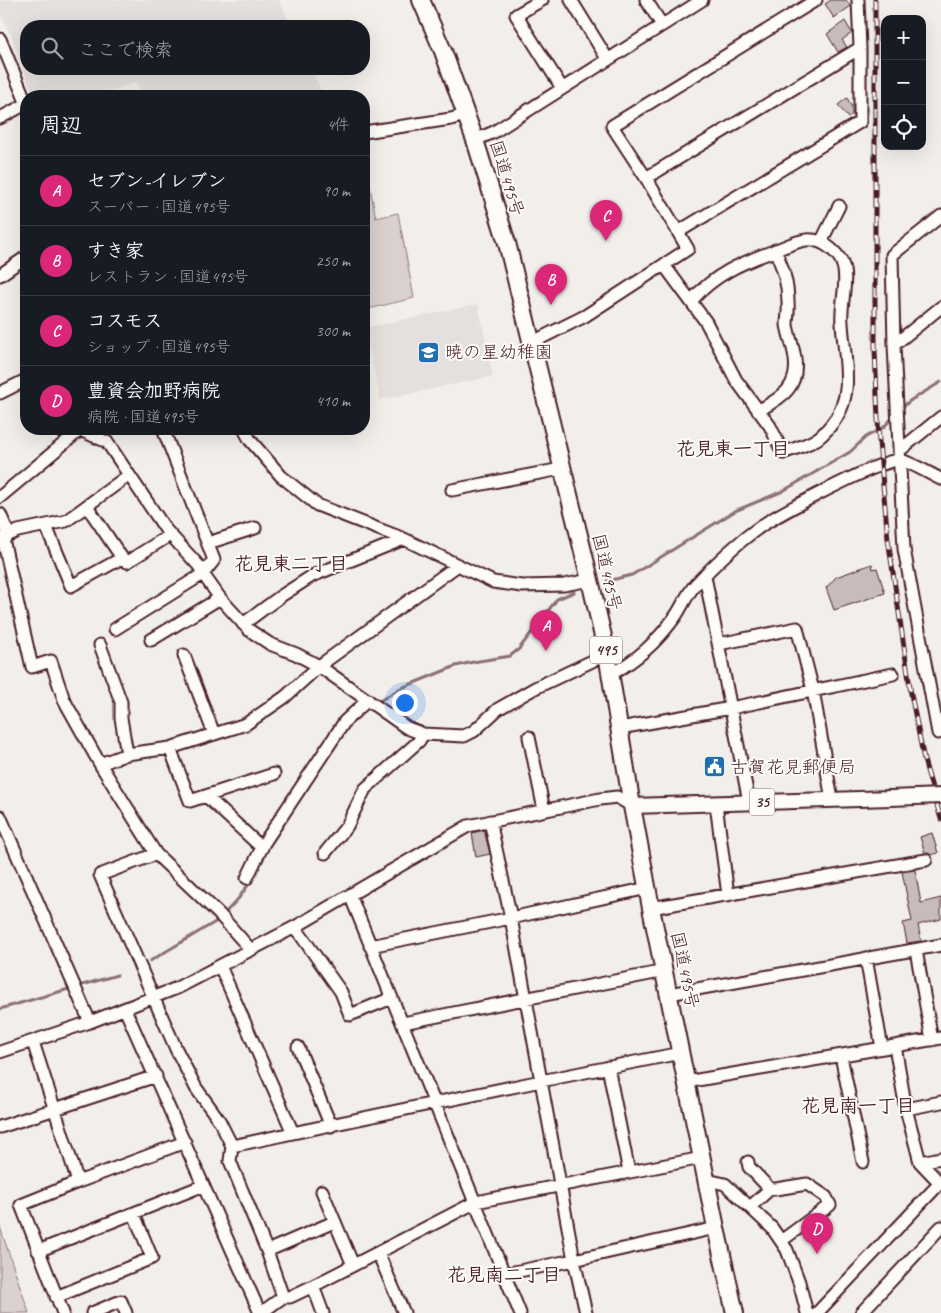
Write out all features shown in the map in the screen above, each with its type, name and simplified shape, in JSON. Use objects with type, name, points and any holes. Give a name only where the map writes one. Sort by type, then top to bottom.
[{"type":"highway","name":"国道495号","points":[[421,0],[443,51],[475,140],[507,243],[561,469],[590,580],[607,654],[632,806],[686,1082],[735,1313]]},
{"type":"main road","name":"35","points":[[632,806],[941,796]]},
{"type":"street","points":[[542,0],[516,15],[562,88]]},
{"type":"street","points":[[571,0],[608,60]]},
{"type":"street","points":[[646,0],[662,25]]},
{"type":"street","points":[[475,140],[494,132],[702,0]]},
{"type":"street","points":[[531,343],[585,316],[688,249],[646,178],[612,126],[816,0]]},
{"type":"street","points":[[678,232],[860,122],[858,0]]},
{"type":"street","points":[[0,39],[21,90]]},
{"type":"street","points":[[646,178],[860,48]]},
{"type":"street","points":[[0,118],[20,106]]},
{"type":"street","points":[[370,131],[452,119],[465,115]]},
{"type":"street","points":[[821,242],[839,206]]},
{"type":"street","points":[[941,216],[892,255],[894,345],[904,549],[938,733],[941,732]]},
{"type":"street","points":[[664,265],[706,322],[736,380],[770,426],[783,453],[815,440],[826,431],[842,409],[848,384],[841,320],[844,272],[842,262],[836,253],[821,242],[801,240],[735,266],[700,291],[691,300]]},
{"type":"street","points":[[758,411],[783,396],[791,385],[795,372],[795,359],[787,324],[787,280],[775,250]]},
{"type":"street","points":[[0,275],[20,261]]},
{"type":"street","points":[[894,345],[941,307]]},
{"type":"street","points":[[0,393],[20,383]]},
{"type":"street","points":[[610,675],[632,663],[657,641],[676,616],[694,586],[750,534],[778,515],[899,456],[941,417]]},
{"type":"street","points":[[0,497],[74,435]]},
{"type":"street","points":[[92,435],[108,442],[170,535],[199,566],[202,574],[220,598],[243,624],[270,644],[296,654],[319,666],[407,728],[423,734],[464,736],[474,731],[498,709],[536,688],[607,654]]},
{"type":"street","points":[[116,629],[202,574],[214,560],[166,435]]},
{"type":"street","points":[[247,435],[281,476],[317,505],[404,539],[494,582],[507,584],[564,584],[590,580]]},
{"type":"street","points":[[899,456],[941,478]]},
{"type":"street","points":[[452,490],[561,469]]},
{"type":"street","points":[[4,538],[18,530],[66,521],[129,475]]},
{"type":"street","points":[[87,506],[122,558],[127,562],[170,535]]},
{"type":"street","points":[[0,514],[32,667],[51,661],[64,700],[100,764],[156,854],[219,914],[251,950]]},
{"type":"street","points":[[46,526],[72,586],[122,558]]},
{"type":"street","points":[[208,543],[255,528]]},
{"type":"street","points":[[243,624],[312,576],[404,539]]},
{"type":"street","points":[[100,764],[127,754],[170,748],[246,724],[285,697],[319,666],[458,565]]},
{"type":"street","points":[[705,576],[750,802]]},
{"type":"street","points":[[151,640],[220,598]]},
{"type":"street","points":[[718,644],[797,628],[813,690],[832,800]]},
{"type":"street","points":[[100,645],[121,702],[121,718],[127,754]]},
{"type":"street","points":[[184,655],[214,734]]},
{"type":"street","points":[[620,728],[731,708],[893,674]]},
{"type":"street","points":[[247,878],[262,848],[345,721],[368,700]]},
{"type":"street","points":[[325,853],[347,826],[365,789],[419,741],[423,734]]},
{"type":"street","points":[[529,737],[544,810]]},
{"type":"street","points":[[170,748],[190,801],[274,774]]},
{"type":"street","points":[[206,796],[262,848]]},
{"type":"street","points":[[1,1050],[33,1042],[90,1022],[177,988],[295,927],[468,826],[617,797],[632,806]]},
{"type":"street","points":[[716,804],[728,895]]},
{"type":"street","points":[[0,816],[90,1022]]},
{"type":"street","points":[[490,821],[511,918],[574,1260],[586,1313]]},
{"type":"street","points":[[156,854],[100,875],[176,1049],[196,1088],[219,1120],[232,1146],[230,1161],[267,1251],[283,1297]]},
{"type":"street","points":[[652,908],[926,860]]},
{"type":"street","points":[[370,946],[648,888]]},
{"type":"street","points":[[350,895],[520,1313]]},
{"type":"street","points":[[295,927],[342,992],[350,1015],[392,998]]},
{"type":"street","points":[[669,994],[941,945]]},
{"type":"street","points":[[686,1082],[936,1039],[916,950]]},
{"type":"street","points":[[866,958],[882,1048]]},
{"type":"street","points":[[220,966],[293,1133]]},
{"type":"street","points":[[403,1023],[665,971]]},
{"type":"street","points":[[125,1009],[185,1142],[202,1186],[261,1313],[283,1297],[290,1297],[313,1286],[476,1202],[702,1158]]},
{"type":"street","points":[[33,1042],[78,1182]]},
{"type":"street","points":[[817,1313],[941,1183],[920,1162],[906,1109],[895,1046]]},
{"type":"street","points":[[298,1047],[330,1126]]},
{"type":"street","points":[[232,1146],[434,1102],[681,1053]]},
{"type":"street","points":[[841,1056],[863,1162]]},
{"type":"street","points":[[608,1067],[629,1172]]},
{"type":"street","points":[[0,1127],[156,1076]]},
{"type":"street","points":[[906,1109],[941,1102]]},
{"type":"street","points":[[62,1313],[21,1205],[185,1142]]},
{"type":"street","points":[[920,1162],[941,1158]]},
{"type":"street","points":[[748,1162],[749,1167],[770,1188],[776,1189],[807,1184],[826,1197],[830,1205],[781,1241]]},
{"type":"street","points":[[707,1180],[725,1184],[772,1228],[787,1250],[799,1282],[807,1313]]},
{"type":"street","points":[[38,1250],[202,1186]]},
{"type":"street","points":[[750,1207],[770,1188]]},
{"type":"street","points":[[322,1191],[353,1265]]},
{"type":"street","points":[[56,1297],[152,1258],[134,1214]]},
{"type":"street","points":[[267,1251],[334,1222]]},
{"type":"street","points":[[861,1313],[941,1227]]},
{"type":"street","points":[[504,1274],[716,1228]]},
{"type":"street","points":[[378,1253],[403,1313]]},
{"type":"street","points":[[313,1286],[323,1313]]},
{"type":"street","points":[[92,1313],[121,1301],[126,1313]]},
{"type":"shaded area","points":[[0,0],[279,0],[288,20],[20,20],[20,60],[0,13]]},
{"type":"shaded area","points":[[25,75],[314,75],[321,90],[140,90],[137,82],[113,90],[31,90]]},
{"type":"shaded area","points":[[370,187],[376,218],[398,213],[414,298],[370,309]]},
{"type":"shaded area","name":"暁の星幼稚園","points":[[478,304],[493,376],[380,400],[370,352],[370,327]]},
{"type":"shaded area","points":[[0,1227],[29,1313],[0,1313]]},
{"type":"building","points":[[831,0],[846,0],[851,6],[834,18],[825,4]]},
{"type":"building","points":[[845,21],[852,33],[842,40],[847,47],[838,52],[827,34]]},
{"type":"building","points":[[847,98],[852,107],[852,114],[848,118],[838,105]]},
{"type":"building","points":[[872,564],[873,569],[877,568],[885,593],[834,610],[826,588],[836,577]]},
{"type":"building","points":[[484,830],[490,854],[476,857],[472,833]]},
{"type":"building","points":[[932,833],[938,853],[931,855],[925,853],[920,837]]},
{"type":"building","points":[[915,870],[921,903],[941,898],[941,919],[918,925],[921,941],[907,943],[903,923],[912,921],[902,872]]},
{"type":"waterway","points":[[900,409],[941,382]]},
{"type":"waterway","points":[[607,581],[632,575],[735,511],[783,491],[850,452],[866,437],[883,428],[894,416]]},
{"type":"waterway","points":[[378,702],[399,689],[456,666],[510,656],[519,649],[557,599],[574,592]]},
{"type":"waterway","points":[[225,913],[251,881]]},
{"type":"waterway","points":[[150,961],[217,921]]},
{"type":"waterway","points":[[0,1009],[117,975]]},
{"type":"railway","points":[[875,0],[875,350],[879,442],[888,539],[911,694],[924,760],[941,819]]},
{"type":"place","name":"コスモス","points":[[606,241]]},
{"type":"place","name":"すき家","points":[[551,305]]},
{"type":"place","name":"暁の星幼稚園","points":[[429,352]]},
{"type":"place","name":"セブン-イレブン","points":[[546,651]]},
{"type":"place","name":"古賀花見郵便局","points":[[714,767]]},
{"type":"place","name":"豊資会加野病院","points":[[817,1254]]},
{"type":"district","name":"花見東一丁目","points":[[733,449]]},
{"type":"district","name":"花見東二丁目","points":[[291,564]]},
{"type":"district","name":"花見南一丁目","points":[[858,1106]]},
{"type":"district","name":"花見南二丁目","points":[[504,1275]]}]
